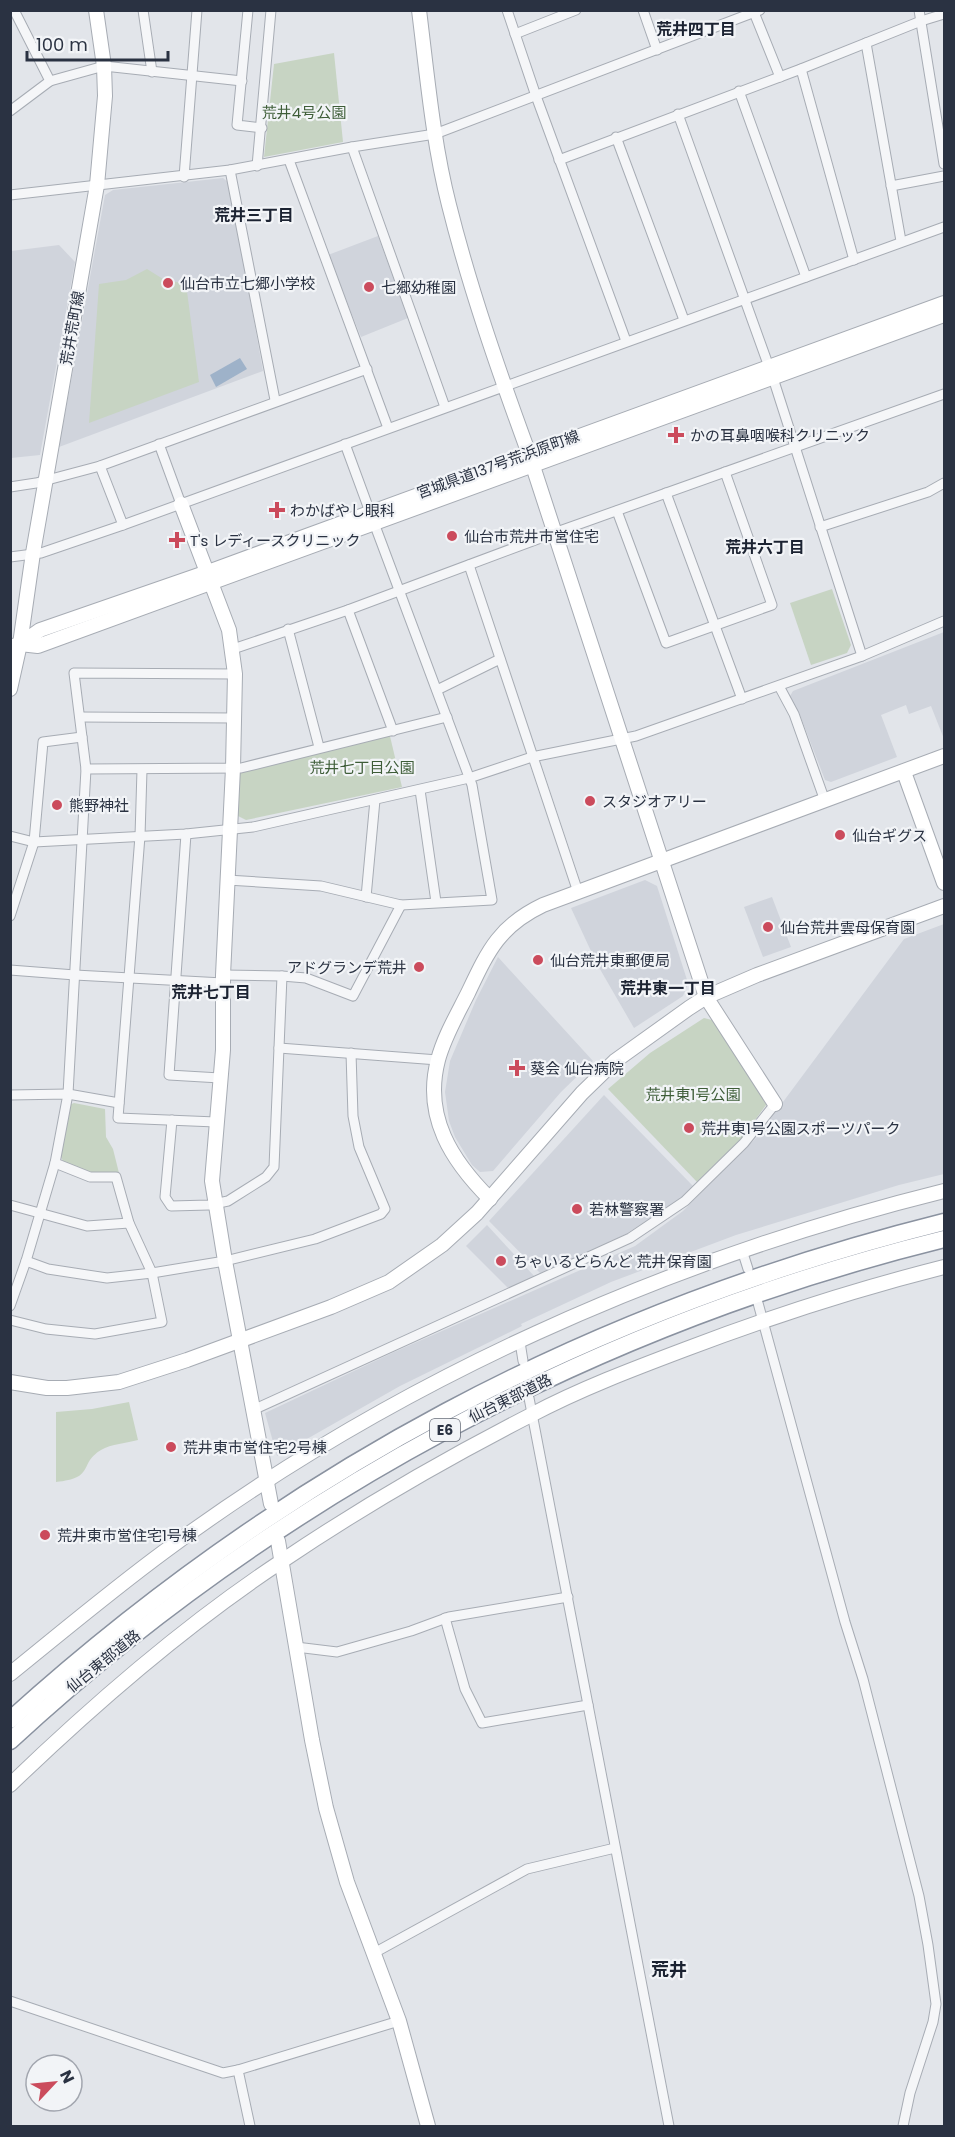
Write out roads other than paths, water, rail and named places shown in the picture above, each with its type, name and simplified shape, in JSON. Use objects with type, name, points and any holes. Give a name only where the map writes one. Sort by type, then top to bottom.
[{"type":"highway","name":"仙台東部道路","points":[[10,1720],[116,1628],[170,1586],[270,1516],[348,1466],[414,1428],[536,1365],[668,1308],[782,1268],[888,1236],[945,1222]]},
{"type":"highway","name":"仙台東部道路","points":[[10,1741],[125,1642],[224,1567],[329,1498],[440,1433],[542,1381],[612,1349],[675,1324],[845,1265],[945,1239]]},
{"type":"street","points":[[14,10],[50,81]]},
{"type":"street","name":"荒井荒町線","points":[[16,646],[97,184],[104,127],[104,66],[96,10]]},
{"type":"street","points":[[143,10],[152,72]]},
{"type":"street","points":[[184,177],[197,10]]},
{"type":"street","points":[[248,10],[237,125],[262,128]]},
{"type":"street","points":[[257,166],[271,10]]},
{"type":"street","points":[[253,1410],[630,1238],[685,1201],[744,1143],[775,1104],[706,998],[504,385],[448,203],[435,134],[419,10]]},
{"type":"street","points":[[507,10],[559,160],[626,341]]},
{"type":"street","points":[[643,10],[657,50]]},
{"type":"street","points":[[919,10],[941,119],[945,164]]},
{"type":"street","points":[[515,34],[574,11]]},
{"type":"street","points":[[10,195],[97,184],[184,177],[435,134],[756,11],[780,77]]},
{"type":"street","points":[[559,160],[921,21],[945,14]]},
{"type":"street","points":[[866,43],[902,241]]},
{"type":"street","points":[[10,111],[50,81],[104,66],[242,81]]},
{"type":"street","points":[[801,69],[854,260]]},
{"type":"street","points":[[739,92],[806,278]]},
{"type":"street","points":[[678,114],[771,373],[862,656]]},
{"type":"street","points":[[616,137],[684,320]]},
{"type":"street","points":[[352,147],[445,407]]},
{"type":"street","points":[[289,160],[388,428]]},
{"type":"street","points":[[230,170],[275,400]]},
{"type":"street","points":[[891,186],[945,176]]},
{"type":"street","points":[[10,557],[41,553],[123,525],[945,226]]},
{"type":"street","name":"宮城県道137号荒浜原町線","points":[[771,373],[945,303]]},
{"type":"street","name":"宮城県道137号荒浜原町線","points":[[16,646],[40,630],[208,578],[771,373],[945,315]]},
{"type":"street","points":[[10,487],[46,481],[100,466],[275,400],[366,369]]},
{"type":"street","points":[[233,649],[348,610],[554,533],[945,394]]},
{"type":"street","points":[[159,444],[229,630],[233,649],[235,674],[233,768],[223,979],[223,1050],[212,1181],[271,1504]]},
{"type":"street","points":[[227,880],[321,886],[401,905],[492,900],[469,778],[345,444]]},
{"type":"street","points":[[100,466],[123,525]]},
{"type":"street","points":[[617,511],[666,643],[772,605],[725,472]]},
{"type":"street","points":[[820,527],[928,492],[945,483]]},
{"type":"street","points":[[666,493],[742,699]]},
{"type":"street","points":[[469,565],[578,892]]},
{"type":"street","points":[[348,610],[393,731]]},
{"type":"street","points":[[10,836],[34,842],[186,834],[253,827],[420,790],[469,778],[532,757],[636,736],[862,656],[945,621]]},
{"type":"street","points":[[288,629],[319,747]]},
{"type":"street","points":[[10,689],[16,646]]},
{"type":"street","points":[[437,690],[500,659]]},
{"type":"street","points":[[10,1306],[55,1163],[68,1094],[86,769],[74,673],[235,674]]},
{"type":"street","points":[[779,686],[794,714],[825,801]]},
{"type":"street","points":[[80,717],[234,718]]},
{"type":"street","points":[[86,769],[142,770],[247,766],[447,717]]},
{"type":"street","points":[[10,916],[34,842],[43,742],[82,737]]},
{"type":"street","points":[[490,1199],[459,1164],[443,1136],[436,1113],[435,1094],[438,1060],[468,991],[496,939],[527,912],[945,756]]},
{"type":"street","points":[[142,770],[140,836],[118,1118],[216,1122]]},
{"type":"street","points":[[904,772],[945,883]]},
{"type":"street","points":[[420,790],[436,902]]},
{"type":"street","points":[[366,897],[375,800]]},
{"type":"street","points":[[186,834],[169,1075],[220,1078]]},
{"type":"street","points":[[10,970],[176,981],[282,976],[306,978],[353,996],[401,905]]},
{"type":"street","points":[[10,1382],[47,1388],[67,1388],[119,1382],[340,1304],[389,1282],[442,1245],[490,1199],[568,1108],[615,1061],[651,1034],[706,998],[820,951],[945,906]]},
{"type":"street","points":[[172,1120],[165,1197],[171,1206],[215,1204],[228,1201],[266,1177],[273,1167],[282,976]]},
{"type":"street","points":[[279,1048],[438,1060]]},
{"type":"street","points":[[26,1261],[48,1269],[107,1278],[152,1273],[225,1260],[315,1239],[381,1214],[385,1209],[359,1147],[353,1116],[351,1053]]},
{"type":"street","points":[[10,1095],[68,1094],[119,1103]]},
{"type":"street","points":[[10,1320],[46,1329],[95,1334],[162,1322],[152,1273],[129,1223],[116,1177],[90,1177],[55,1163]]},
{"type":"street","points":[[10,1674],[166,1550],[266,1482],[393,1406],[443,1379],[593,1308],[679,1273],[852,1215],[945,1191]]},
{"type":"street","points":[[10,1205],[87,1226],[129,1223]]},
{"type":"street","points":[[742,1250],[748,1269]]},
{"type":"street","points":[[10,1785],[150,1660],[282,1561],[395,1490],[532,1414],[628,1371],[763,1320],[945,1267]]},
{"type":"street","points":[[758,1302],[845,1622],[863,1679],[919,1896],[940,2004],[910,2093],[903,2127]]},
{"type":"street","points":[[520,1342],[523,1361]]},
{"type":"street","points":[[530,1398],[669,2127]]},
{"type":"street","points":[[278,1541],[326,1808],[347,1882],[399,2021],[428,2127]]},
{"type":"street","points":[[296,1647],[337,1652],[411,1631],[445,1618],[568,1597]]},
{"type":"street","points":[[445,1618],[465,1689],[482,1723],[588,1705]]},
{"type":"street","points":[[374,1953],[527,1869],[615,1848]]},
{"type":"street","points":[[10,2001],[223,2073],[399,2021]]},
{"type":"street","points":[[238,2070],[250,2127]]},
{"type":"water","points":[[240,358],[247,369],[216,387],[210,375]]},
{"type":"place","name":"仙台市立七郷小学校","points":[[168,283]]},
{"type":"place","name":"七郷幼稚園","points":[[369,287]]},
{"type":"place","name":"かの耳鼻咽喉科クリニック","points":[[676,435]]},
{"type":"place","name":"わかばやし眼科","points":[[277,510]]},
{"type":"place","name":"仙台市荒井市営住宅","points":[[452,536]]},
{"type":"place","name":"T's レディースクリニック","points":[[177,540]]},
{"type":"place","name":"スタジオアリー","points":[[590,801]]},
{"type":"place","name":"熊野神社","points":[[57,805]]},
{"type":"place","name":"仙台ギグス","points":[[840,835]]},
{"type":"place","name":"仙台荒井雲母保育園","points":[[768,927]]},
{"type":"place","name":"仙台荒井東郵便局","points":[[538,960]]},
{"type":"place","name":"アドグランデ荒井","points":[[419,967]]},
{"type":"place","name":"葵会 仙台病院","points":[[517,1068]]},
{"type":"place","name":"荒井東1号公園スポーツパーク","points":[[689,1128]]},
{"type":"place","name":"若林警察署","points":[[577,1209]]},
{"type":"place","name":"ちゃいるどらんど 荒井保育園","points":[[501,1261]]},
{"type":"place","name":"荒井東市営住宅2号棟","points":[[171,1447]]},
{"type":"place","name":"荒井東市営住宅1号棟","points":[[45,1535]]},
{"type":"district","name":"荒井四丁目","points":[[696,29]]},
{"type":"district","name":"荒井三丁目","points":[[254,215]]},
{"type":"district","name":"荒井六丁目","points":[[765,547]]},
{"type":"district","name":"荒井東一丁目","points":[[668,988]]},
{"type":"district","name":"荒井七丁目","points":[[211,992]]},
{"type":"district","name":"荒井","points":[[669,1969]]},
{"type":"park label","name":"荒井4号公園","points":[[304,112]]},
{"type":"park label","name":"荒井七丁目公園","points":[[362,767]]},
{"type":"park label","name":"荒井東1号公園","points":[[693,1094]]}]
